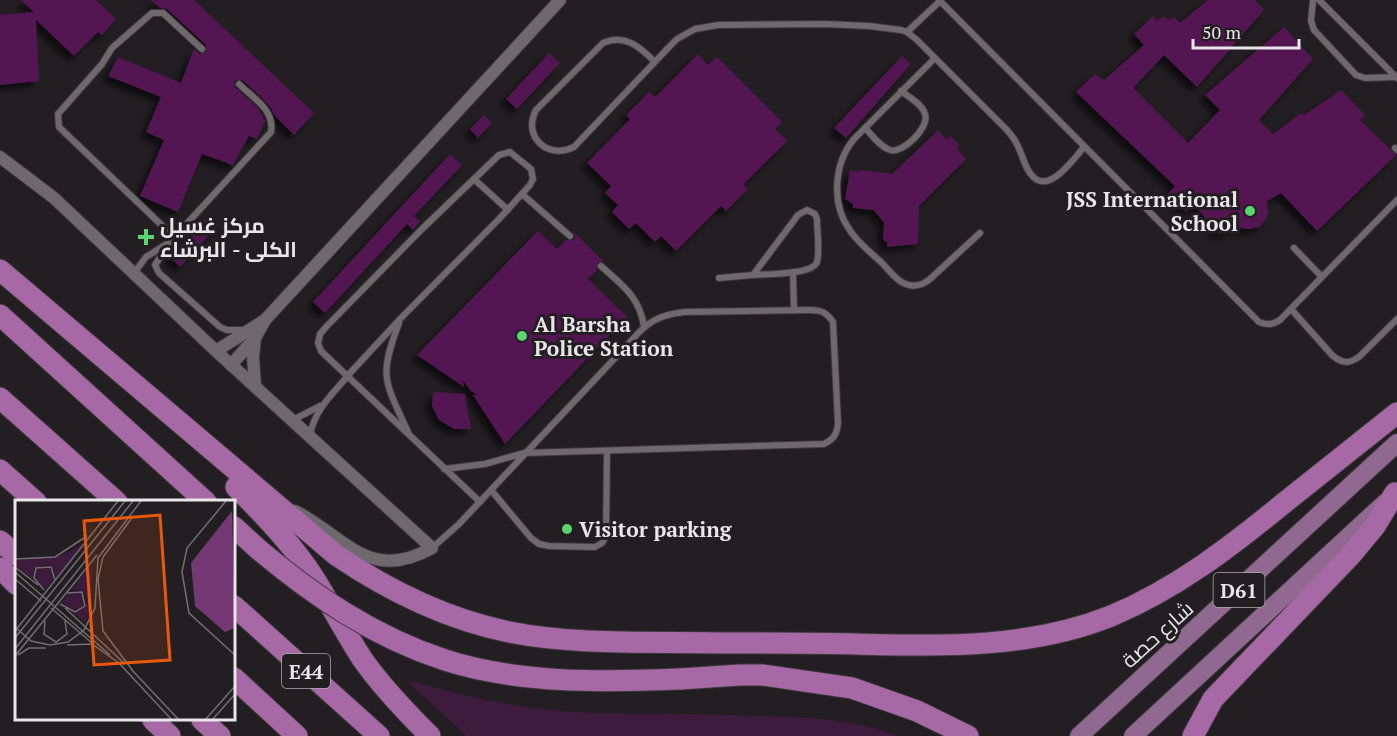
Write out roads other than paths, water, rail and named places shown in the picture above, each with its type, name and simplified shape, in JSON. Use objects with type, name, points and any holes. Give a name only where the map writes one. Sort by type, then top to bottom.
[{"type":"highway","points":[[0,270],[336,555],[376,582],[439,610],[509,632],[561,639],[925,646],[988,643],[1049,635],[1079,627],[1164,591],[1215,558],[1397,413]]},
{"type":"highway","points":[[0,315],[204,500]]},
{"type":"highway","points":[[0,398],[115,500]]},
{"type":"highway","points":[[179,423],[210,461],[265,516],[292,547],[316,581],[365,662],[430,736]]},
{"type":"highway","points":[[0,470],[34,500]]},
{"type":"highway","points":[[1180,736],[1357,548],[1375,526],[1396,492]]},
{"type":"highway","points":[[236,529],[311,591],[356,620],[409,646],[465,665],[504,673],[561,680],[618,682],[740,675],[808,681],[852,688],[894,702],[938,720],[968,736]]},
{"type":"highway","points":[[0,541],[15,554]]},
{"type":"highway","points":[[0,567],[15,583]]},
{"type":"highway","name":"E44","points":[[236,608],[379,736]]},
{"type":"highway","name":"E44","points":[[236,680],[297,736]]},
{"type":"highway","points":[[1193,736],[1214,699]]},
{"type":"highway","points":[[154,721],[170,736]]},
{"type":"highway","points":[[203,721],[220,736]]},
{"type":"main road","name":"شارع حصة","points":[[1079,736],[1397,443]]},
{"type":"main road","name":"D61","points":[[1133,736],[1396,492]]},
{"type":"street","points":[[231,365],[251,334],[560,0]]},
{"type":"street","points":[[0,157],[54,198],[231,365],[432,548],[403,561],[379,560],[352,548],[306,517],[274,502]]},
{"type":"street","points":[[216,351],[251,334]]},
{"type":"street","points":[[251,334],[255,386]]},
{"type":"lane","points":[[907,32],[939,0],[1259,322],[1266,325],[1274,324],[1291,309],[1397,200]]},
{"type":"lane","points":[[1312,0],[1311,21],[1314,30],[1356,75],[1365,78],[1396,78]]},
{"type":"lane","points":[[1319,0],[1396,78]]},
{"type":"lane","points":[[172,240],[59,127],[58,114],[102,64],[111,48],[152,13],[163,13],[202,49]]},
{"type":"lane","points":[[654,61],[629,41],[618,39],[603,43],[536,110],[532,125],[536,139],[552,151],[574,147],[654,61],[677,39],[695,29],[718,25],[855,25],[907,32],[1012,135],[1035,179],[1051,181],[1084,147]]},
{"type":"lane","points":[[934,59],[849,144],[842,156],[837,182],[840,208],[846,225],[853,235],[900,281],[912,286],[926,282],[980,233]]},
{"type":"lane","points":[[238,84],[270,114],[273,123],[271,132],[172,240],[156,262],[156,268],[220,327],[251,334]]},
{"type":"lane","points":[[865,128],[886,148],[895,151],[903,147],[921,130],[926,122],[925,112],[901,91]]},
{"type":"lane","points":[[310,435],[313,422],[323,404],[347,377],[401,318],[508,210],[531,182],[532,172],[529,167],[510,152],[499,155],[414,237],[321,334],[318,343],[321,351],[347,377],[480,502]]},
{"type":"lane","points":[[474,179],[508,210]]},
{"type":"lane","points":[[522,194],[570,236]]},
{"type":"lane","points":[[719,278],[793,272],[812,269],[817,263],[817,219],[811,211],[798,215],[753,275]]},
{"type":"lane","points":[[134,273],[146,257],[172,240]]},
{"type":"lane","points":[[1294,248],[1321,276]]},
{"type":"lane","points":[[601,266],[634,297],[641,311],[644,326]]},
{"type":"lane","points":[[793,272],[794,310]]},
{"type":"lane","points":[[1291,309],[1332,356],[1346,363],[1360,356],[1397,319]]},
{"type":"lane","points":[[432,548],[480,502],[524,453],[644,326],[663,316],[684,312],[819,310],[827,314],[832,322],[838,423],[837,432],[832,440],[825,444],[524,453],[485,464],[444,469]]},
{"type":"lane","points":[[401,318],[386,362],[386,378],[389,392],[409,435]]},
{"type":"lane","points":[[293,420],[323,404]]},
{"type":"lane","points":[[491,490],[531,538],[539,544],[595,547],[602,543],[606,536],[607,451]]},
{"type":"place","name":"JSS International School","points":[[1250,211]]},
{"type":"place","name":"مركز غسيل الكلى - البرشاء","points":[[146,237]]},
{"type":"place","name":"Al Barsha Police Station","points":[[522,336]]},
{"type":"place","name":"Visitor parking","points":[[567,529]]}]
